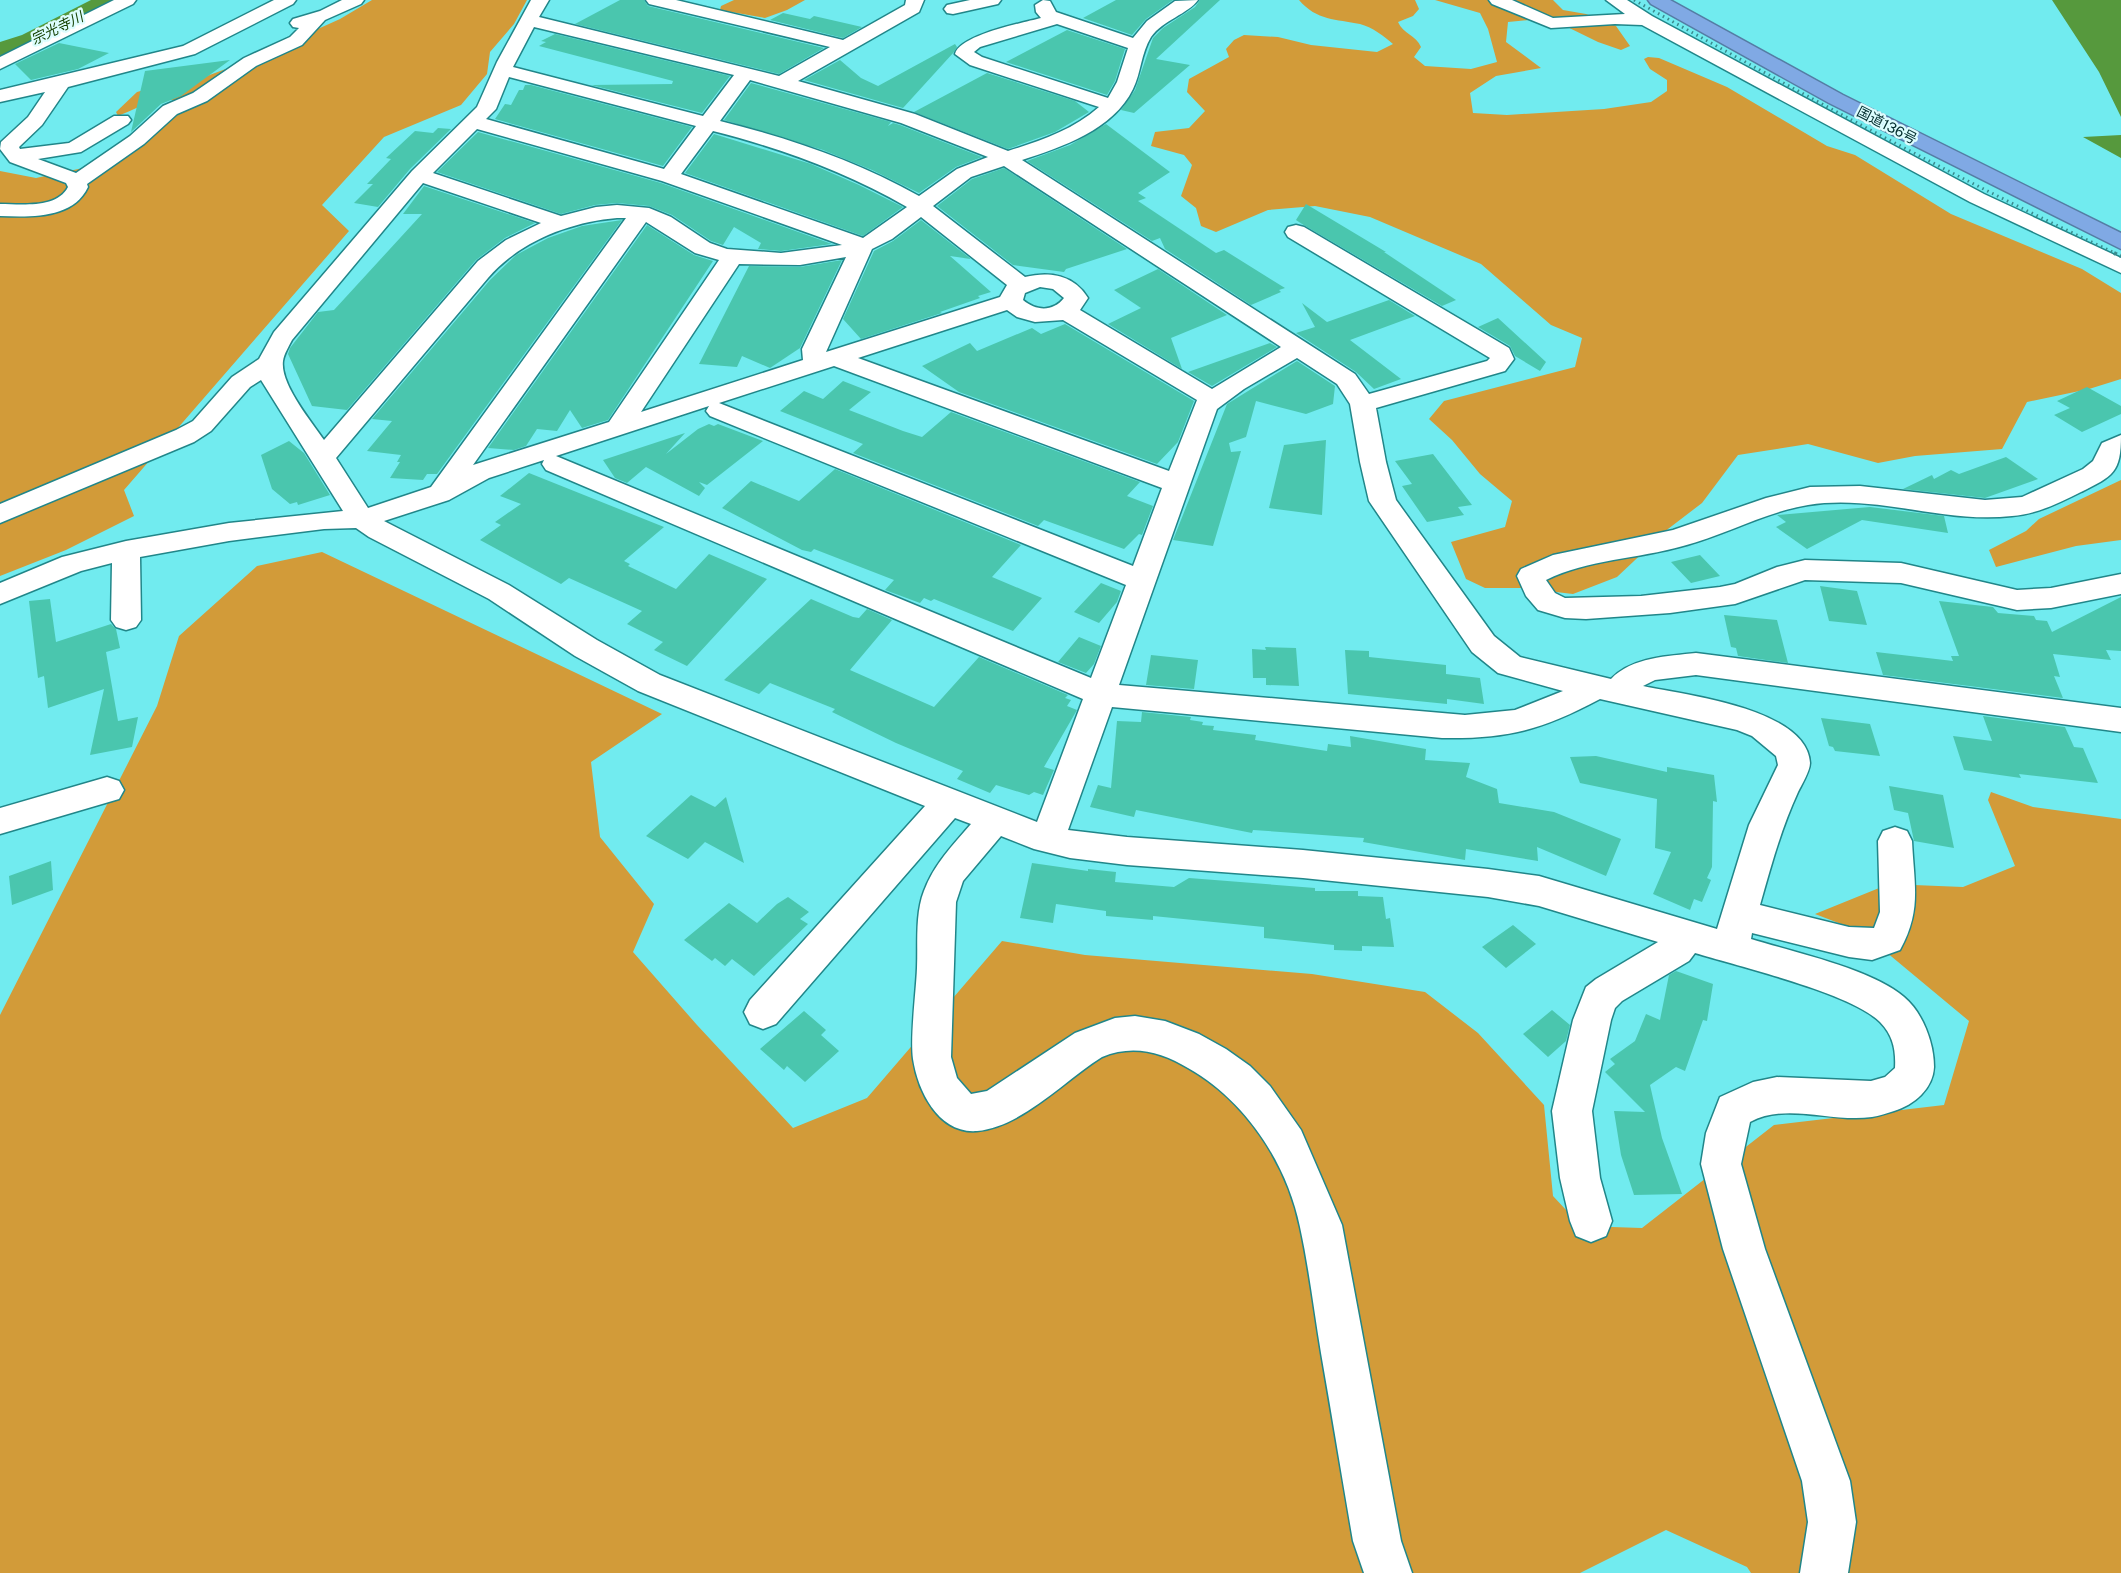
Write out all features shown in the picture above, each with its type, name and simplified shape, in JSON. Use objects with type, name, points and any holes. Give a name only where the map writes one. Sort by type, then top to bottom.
[{"type":"highway","name":"国道136号","points":[[1657,0],[1836,99],[2121,242]]},
{"type":"street","points":[[0,64],[127,0]]},
{"type":"street","points":[[189,50],[287,0]]},
{"type":"street","points":[[278,28],[320,16],[355,0]]},
{"type":"street","points":[[655,0],[846,46]]},
{"type":"street","points":[[782,82],[913,8],[915,0]]},
{"type":"street","points":[[953,9],[992,0]]},
{"type":"street","points":[[1045,0],[1045,12],[1056,19],[1138,45]]},
{"type":"street","points":[[323,457],[496,256],[561,223],[605,212],[620,211],[641,213],[668,224],[690,242],[711,251],[733,256],[782,259],[839,253],[863,245],[895,228],[919,205],[964,173],[1065,137],[1091,121],[1112,105],[1119,96],[1130,74],[1138,45],[1158,19],[1189,0]]},
{"type":"street","points":[[1498,0],[1551,23],[1615,18],[1646,20]]},
{"type":"street","points":[[1616,0],[1646,20],[1977,198],[2121,266]]},
{"type":"street","points":[[0,514],[185,436],[202,426],[241,382],[269,363],[282,337],[419,175],[486,109],[503,70],[535,10],[745,73],[922,122],[967,139],[1006,158],[1346,379],[1363,404],[1373,462],[1383,501],[1470,629],[1483,644],[1509,665],[1606,690],[1743,720],[1775,736],[1792,754],[1794,765],[1766,825],[1734,932]]},
{"type":"street","points":[[76,183],[136,140],[170,110],[200,97],[250,62],[296,42],[320,16]]},
{"type":"street","points":[[1056,19],[974,43],[967,47],[964,54],[976,61],[1112,105]]},
{"type":"street","points":[[0,96],[259,34]]},
{"type":"street","points":[[0,594],[72,564],[126,550],[229,532],[324,520],[362,519],[440,494],[480,472],[834,363],[1017,299],[1040,280],[1066,286],[1073,291],[1076,298],[1073,305],[1065,311],[1039,316],[1017,299],[919,205],[874,180],[837,164],[709,124],[503,70]]},
{"type":"street","points":[[669,177],[745,73]]},
{"type":"street","points":[[0,210],[42,209],[56,206],[73,198],[78,187],[74,179],[14,156],[8,146],[35,121],[61,83]]},
{"type":"street","points":[[14,156],[74,148],[121,120]]},
{"type":"street","points":[[474,122],[669,177],[863,245]]},
{"type":"street","points":[[419,175],[561,223]]},
{"type":"street","points":[[440,494],[641,213]]},
{"type":"street","points":[[1296,232],[1500,353],[1502,359],[1497,366],[1363,404]]},
{"type":"street","points":[[863,245],[814,349],[834,363],[1178,484]]},
{"type":"street","points":[[617,429],[733,256]]},
{"type":"street","points":[[1065,311],[1212,399]]},
{"type":"street","points":[[1048,839],[1206,405],[1212,399],[1299,347]]},
{"type":"street","points":[[269,363],[277,388],[362,519],[379,531],[498,592],[586,648],[649,683],[1048,839],[1127,851],[1303,864],[1488,883],[1539,891],[1687,936],[1734,932],[1872,945],[1887,939],[1894,927],[1898,912],[1894,842]]},
{"type":"street","points":[[440,494],[469,493],[718,411],[834,363]]},
{"type":"street","points":[[718,411],[1141,580]]},
{"type":"street","points":[[2121,443],[2111,449],[2108,462],[2101,471],[2050,497],[2028,504],[2010,508],[1936,504],[1857,494],[1809,496],[1764,507],[1675,539],[1553,565],[1531,576],[1532,582],[1545,600],[1554,606],[1575,608],[1657,605],[1733,594],[1758,587],[1789,572],[1805,570],[1901,573],[2017,600],[2052,598],[2121,584]]},
{"type":"street","points":[[555,464],[1102,694],[1430,725],[1483,726],[1525,719],[1606,690],[1650,669],[1696,664],[2121,720]]},
{"type":"street","points":[[126,550],[126,620]]},
{"type":"street","points":[[0,821],[107,790]]},
{"type":"street","points":[[763,1012],[950,801]]},
{"type":"street","points":[[996,819],[950,872],[938,902],[932,1057],[937,1079],[946,1098],[960,1109],[978,1113],[1002,1104],[1069,1056],[1105,1038],[1149,1032],[1213,1060],[1256,1096],[1276,1124],[1292,1154],[1321,1225],[1377,1541],[1388,1573]]},
{"type":"street","points":[[1734,932],[1877,998],[1893,1010],[1906,1028],[1916,1050],[1914,1075],[1897,1092],[1871,1099],[1777,1095],[1753,1100],[1734,1110],[1726,1132],[1721,1164],[1744,1249],[1826,1480],[1832,1522],[1824,1573]]},
{"type":"street","points":[[1591,1221],[1580,1178],[1572,1111],[1592,1020],[1599,999],[1609,990],[1676,950],[1687,936]]},
{"type":"shaded area","points":[[372,0],[527,0],[514,24],[490,52],[487,74],[461,105],[384,137],[322,205],[349,231],[124,490],[134,516],[66,550],[0,576],[0,171],[36,178],[83,168],[125,146],[177,101],[154,101],[118,116],[116,112],[137,92],[190,77],[207,76],[247,61],[340,19]]},
{"type":"shaded area","points":[[734,0],[805,0],[765,18],[720,10],[721,6]]},
{"type":"shaded area","points":[[1299,0],[1415,0],[1419,9],[1413,16],[1398,22],[1419,43],[1421,47],[1414,57],[1425,66],[1471,69],[1497,62],[1488,29],[1480,13],[1435,0],[1553,0],[1563,10],[1586,14],[1616,26],[1630,46],[1621,50],[1598,42],[1549,18],[1508,22],[1506,42],[1541,68],[1496,76],[1470,93],[1473,113],[1507,115],[1604,109],[1651,102],[1667,91],[1667,80],[1650,69],[1644,59],[1659,58],[1727,87],[1827,146],[1855,155],[1951,214],[2082,269],[2121,293],[2121,379],[2089,389],[2027,402],[2002,449],[1915,456],[1878,463],[1808,444],[1738,455],[1702,503],[1668,529],[1617,577],[1573,594],[1522,588],[1485,588],[1466,579],[1451,542],[1505,527],[1512,501],[1480,474],[1452,440],[1429,419],[1444,401],[1575,367],[1582,338],[1551,325],[1481,264],[1370,217],[1315,206],[1268,210],[1216,232],[1201,226],[1196,208],[1181,196],[1192,165],[1184,155],[1151,146],[1155,132],[1189,128],[1205,111],[1187,92],[1189,79],[1229,57],[1226,49],[1234,40],[1244,35],[1278,37],[1311,45],[1377,52],[1393,44],[1378,32],[1364,25],[1320,16]]},
{"type":"shaded area","points":[[2052,0],[2121,0],[2121,117],[2099,72]]},
{"type":"shaded area","points":[[2121,135],[2121,158],[2083,137]]},
{"type":"shaded area","points":[[2121,480],[2121,540],[2076,546],[1996,567],[1989,550],[2026,531],[2039,519]]},
{"type":"shaded area","points":[[322,552],[662,714],[591,762],[600,837],[654,904],[633,952],[793,1128],[867,1098],[1002,941],[1085,955],[1312,974],[1425,992],[1478,1033],[1544,1105],[1553,1196],[1581,1226],[1642,1228],[1774,1125],[1944,1105],[1969,1021],[1862,932],[1815,914],[1889,884],[1963,887],[2015,866],[1988,800],[1991,792],[2033,807],[2121,819],[2121,1573],[1751,1573],[1747,1567],[1666,1530],[1580,1573],[0,1573],[0,1015],[157,706],[179,636],[257,566]]},
{"type":"building","points":[[620,0],[644,0],[648,6],[824,48],[779,74],[575,24]]},
{"type":"building","points":[[1116,0],[1173,0],[1146,19],[1132,35],[1083,18]]},
{"type":"building","points":[[1200,0],[1220,0],[1156,59],[1190,65],[1134,113],[1121,110],[1135,90],[1153,38],[1163,28],[1195,7]]},
{"type":"building","points":[[783,13],[810,19],[814,16],[862,27],[843,38],[770,20]]},
{"type":"building","points":[[1067,30],[1125,49],[1115,81],[1107,95],[1006,62]]},
{"type":"building","points":[[555,34],[730,76],[702,113],[591,85],[672,84],[673,81],[539,46],[546,42],[541,41]]},
{"type":"building","points":[[59,43],[109,53],[78,69],[31,80],[15,64]]},
{"type":"building","points":[[955,44],[957,47],[954,52],[903,108],[804,80],[840,60],[861,78],[878,86]]},
{"type":"building","points":[[230,60],[181,96],[161,104],[131,132],[145,71]]},
{"type":"building","points":[[987,73],[1075,101],[1089,112],[1055,132],[1008,149],[914,112]]},
{"type":"building","points":[[751,83],[891,122],[888,126],[893,123],[900,125],[982,157],[956,167],[919,193],[823,150],[724,120]]},
{"type":"building","points":[[525,85],[692,127],[663,166],[495,119],[505,104],[511,105],[519,90],[523,90]]},
{"type":"building","points":[[1106,124],[1170,172],[1138,193],[1146,198],[1138,201],[1216,253],[1224,250],[1285,288],[1251,305],[1165,249],[1160,238],[1152,241],[1027,161],[1070,145]]},
{"type":"building","points":[[438,128],[451,129],[410,169],[378,207],[354,203],[373,184],[367,184],[391,159],[386,158],[415,131],[433,133]]},
{"type":"building","points":[[478,132],[661,183],[832,244],[781,251],[758,249],[761,243],[734,227],[723,245],[711,241],[672,215],[649,206],[617,203],[595,205],[561,214],[437,172]]},
{"type":"building","points":[[714,134],[811,164],[903,207],[863,236],[685,173]]},
{"type":"building","points":[[1004,168],[1127,249],[1066,269],[1064,272],[1013,265],[937,206],[972,179]]},
{"type":"building","points":[[424,186],[535,223],[505,238],[476,260],[347,410],[312,406],[288,354],[290,348],[318,312],[334,310],[422,214],[403,214]]},
{"type":"building","points":[[1306,204],[1386,252],[1384,252],[1456,300],[1442,306],[1302,224],[1296,220]]},
{"type":"building","points":[[622,220],[437,474],[427,474],[423,480],[390,478],[400,462],[397,462],[401,455],[367,451],[392,421],[372,419],[490,280],[516,255],[548,238],[582,226]]},
{"type":"building","points":[[921,220],[971,259],[950,256],[991,292],[940,312],[942,313],[861,339],[843,319],[874,251],[893,241]]},
{"type":"building","points":[[647,225],[694,255],[713,261],[608,420],[582,428],[570,410],[557,431],[537,429],[526,446],[514,450],[488,448]]},
{"type":"building","points":[[842,260],[800,348],[770,368],[742,356],[737,367],[699,364],[749,266],[800,267]]},
{"type":"building","points":[[1158,269],[1227,315],[1171,338],[1182,369],[1108,324],[1141,308],[1114,290]]},
{"type":"building","points":[[1389,300],[1415,316],[1350,340],[1401,379],[1374,389],[1356,372],[1296,333],[1315,327],[1302,303],[1327,322]]},
{"type":"building","points":[[1498,318],[1546,362],[1540,371],[1515,356],[1510,346],[1478,327]]},
{"type":"building","points":[[1065,324],[1194,401],[1178,442],[1157,464],[959,392],[922,366],[970,343],[977,351],[1032,328],[1041,334]]},
{"type":"building","points":[[1270,343],[1277,347],[1212,386],[1188,372]]},
{"type":"building","points":[[1297,361],[1335,386],[1333,404],[1306,414],[1256,401],[1246,437],[1229,443],[1231,452],[1241,451],[1213,546],[1173,540],[1227,404]]},
{"type":"building","points":[[843,381],[871,392],[849,410],[903,431],[922,437],[951,412],[1140,482],[1127,496],[1153,506],[1142,535],[1139,534],[1124,549],[1044,520],[1038,526],[853,453],[863,444],[780,411],[804,391],[823,399]]},
{"type":"building","points":[[2087,387],[2121,406],[2121,414],[2082,432],[2054,415],[2070,408],[2057,401]]},
{"type":"building","points":[[709,424],[714,426],[718,424],[763,441],[707,485],[699,482],[705,488],[699,496],[646,467],[627,483],[615,478],[603,460],[685,433],[666,454],[698,429]]},
{"type":"building","points":[[1326,440],[1322,515],[1269,508],[1284,445]]},
{"type":"building","points":[[289,441],[304,453],[330,495],[298,505],[297,502],[290,504],[272,489],[261,455]]},
{"type":"building","points":[[1433,454],[1472,505],[1458,507],[1464,515],[1427,522],[1402,486],[1412,484],[1395,461]]},
{"type":"building","points":[[2006,457],[2038,479],[1985,498],[1903,489],[1932,475],[1934,479],[1951,470],[1959,474]]},
{"type":"building","points":[[835,469],[1021,545],[992,577],[1042,598],[1013,631],[934,599],[931,601],[924,598],[920,603],[885,590],[894,580],[814,549],[811,552],[802,550],[722,508],[751,481],[799,501]]},
{"type":"building","points":[[529,473],[664,527],[624,561],[630,564],[628,566],[676,589],[709,554],[767,579],[687,666],[654,650],[663,642],[627,624],[642,611],[569,578],[561,584],[480,540],[501,525],[495,522],[521,504],[500,496]]},
{"type":"building","points":[[1870,507],[1944,516],[1948,533],[1862,520],[1807,549],[1776,527],[1786,522],[1777,515]]},
{"type":"building","points":[[1700,555],[1720,576],[1691,583],[1671,562]]},
{"type":"building","points":[[1101,583],[1121,591],[1117,602],[1099,623],[1074,612]]},
{"type":"building","points":[[1820,586],[1857,591],[1867,625],[1829,621]]},
{"type":"building","points":[[2121,597],[2121,651],[2106,650],[2111,660],[2053,654],[2060,677],[2054,676],[2063,698],[1883,675],[1876,652],[1953,661],[1951,656],[1959,656],[1939,601],[1993,607],[1998,613],[2034,616],[2036,620],[2047,621],[2052,632]]},
{"type":"building","points":[[50,599],[56,642],[111,624],[116,629],[120,648],[106,652],[118,721],[138,717],[132,747],[90,755],[104,689],[48,708],[44,676],[38,678],[29,601]]},
{"type":"building","points":[[811,599],[853,617],[859,618],[867,609],[892,620],[850,670],[934,707],[979,657],[1068,695],[1065,698],[1071,700],[1067,706],[1077,710],[1044,767],[1054,770],[1043,795],[1034,792],[1029,795],[996,785],[990,793],[957,779],[963,771],[896,743],[832,712],[835,709],[770,683],[759,694],[724,680]]},
{"type":"building","points":[[1724,615],[1777,620],[1788,663],[1738,656],[1736,648],[1731,647]]},
{"type":"building","points":[[1079,637],[1101,646],[1094,664],[1086,673],[1058,662]]},
{"type":"building","points":[[1265,647],[1296,648],[1299,686],[1266,685],[1266,678],[1253,678],[1252,649],[1266,650]]},
{"type":"building","points":[[1345,650],[1369,651],[1369,657],[1446,665],[1446,674],[1480,678],[1484,704],[1447,699],[1447,704],[1348,694]]},
{"type":"building","points":[[1151,655],[1198,660],[1194,689],[1146,685]]},
{"type":"building","points":[[1142,712],[1191,717],[1190,720],[1203,722],[1202,725],[1214,726],[1213,730],[1256,735],[1255,740],[1327,751],[1328,744],[1351,747],[1350,736],[1426,749],[1425,760],[1470,763],[1466,777],[1497,789],[1499,803],[1554,812],[1621,839],[1606,876],[1537,847],[1538,861],[1466,849],[1465,860],[1363,842],[1364,838],[1253,830],[1252,833],[1136,810],[1134,817],[1090,807],[1098,785],[1111,788],[1117,721],[1141,722]]},
{"type":"building","points":[[1983,716],[2065,727],[2074,747],[2083,748],[2098,783],[2019,774],[2021,778],[1964,770],[1953,736],[1992,741]]},
{"type":"building","points":[[1821,718],[1870,724],[1880,756],[1835,751],[1829,746]]},
{"type":"building","points":[[1596,756],[1667,772],[1667,767],[1714,775],[1717,802],[1713,801],[1712,867],[1707,878],[1711,880],[1702,902],[1694,899],[1690,910],[1653,894],[1671,852],[1655,848],[1657,799],[1580,783],[1570,757]]},
{"type":"building","points":[[1889,786],[1943,795],[1954,848],[1914,841],[1908,813],[1894,810]]},
{"type":"building","points":[[691,795],[715,807],[726,797],[744,863],[705,842],[688,859],[646,836]]},
{"type":"building","points":[[51,861],[53,890],[12,905],[9,876]]},
{"type":"building","points":[[1032,863],[1088,871],[1088,869],[1116,872],[1115,882],[1174,887],[1189,878],[1315,888],[1315,891],[1358,891],[1358,896],[1383,897],[1386,919],[1390,918],[1394,947],[1362,946],[1362,951],[1334,950],[1334,945],[1264,938],[1264,927],[1153,916],[1153,920],[1106,916],[1106,911],[1056,904],[1053,923],[1020,918]]},
{"type":"building","points":[[788,897],[809,912],[800,919],[808,924],[754,976],[732,959],[725,966],[715,958],[712,961],[684,940],[729,903],[757,923]]},
{"type":"building","points":[[1513,925],[1536,944],[1506,968],[1482,947]]},
{"type":"building","points":[[1676,971],[1713,984],[1707,1021],[1703,1020],[1685,1071],[1676,1067],[1650,1085],[1662,1138],[1682,1194],[1634,1195],[1621,1155],[1614,1111],[1645,1112],[1605,1072],[1615,1064],[1610,1059],[1635,1041],[1646,1014],[1660,1020],[1669,975]]},
{"type":"building","points":[[1552,1010],[1570,1025],[1566,1041],[1548,1057],[1523,1034]]},
{"type":"building","points":[[804,1011],[826,1030],[821,1035],[839,1051],[805,1082],[787,1066],[784,1070],[760,1049]]},
{"type":"waterway","name":"宗光寺川","points":[[0,52],[33,41],[113,0]]},
{"type":"railway","points":[[1634,0],[1934,163],[2117,254]]},
{"type":"railway","points":[[2114,253],[2121,256]]}]
